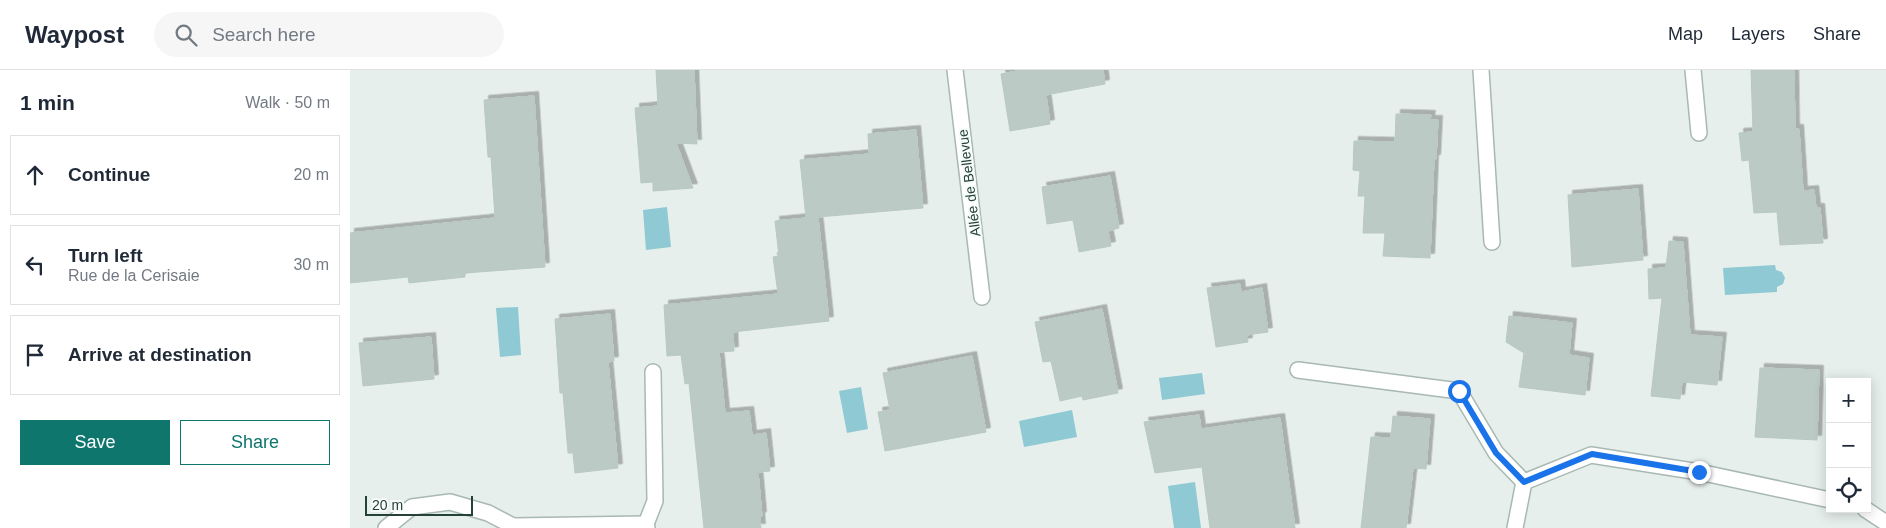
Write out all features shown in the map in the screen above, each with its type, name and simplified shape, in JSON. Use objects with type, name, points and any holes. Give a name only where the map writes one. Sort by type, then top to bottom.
[{"type":"street","name":"Allée de Bellevue","points":[[955,70],[982,297]]},
{"type":"street","points":[[1481,70],[1492,242]]},
{"type":"street","points":[[1693,70],[1699,133]]},
{"type":"street","points":[[1298,370],[1459,391],[1496,453],[1524,482]]},
{"type":"street","points":[[386,528],[412,507],[450,502],[488,512],[513,527],[646,526],[655,501],[652,372]]},
{"type":"street","points":[[1524,482],[1592,454],[1699,472],[1826,499]]},
{"type":"street","points":[[1515,528],[1524,482]]},
{"type":"street","points":[[1871,513],[1886,523]]},
{"type":"water","points":[[667,207],[671,247],[646,250],[643,210]]},
{"type":"water","points":[[1775,265],[1776,270],[1782,272],[1785,278],[1783,284],[1777,287],[1777,292],[1725,295],[1723,268]]},
{"type":"water","points":[[518,307],[521,355],[500,357],[496,308]]},
{"type":"water","points":[[1202,373],[1205,394],[1162,400],[1159,378]]},
{"type":"water","points":[[861,387],[868,429],[847,433],[839,391]]},
{"type":"water","points":[[1072,410],[1077,437],[1024,447],[1019,421]]},
{"type":"water","points":[[1195,482],[1201,528],[1174,528],[1168,486]]},
{"type":"building","points":[[656,70],[694,70],[697,144],[676,143],[693,188],[653,191],[653,182],[641,183],[635,108],[658,106]]},
{"type":"building","points":[[1023,70],[1103,70],[1105,84],[1046,95],[1050,124],[1010,131],[1001,74]]},
{"type":"building","points":[[1751,70],[1794,70],[1795,129],[1799,129],[1803,191],[1814,190],[1816,208],[1820,208],[1823,243],[1780,245],[1777,212],[1754,213],[1749,160],[1742,161],[1739,133],[1753,132]]},
{"type":"building","points":[[534,96],[545,267],[465,273],[465,277],[409,283],[408,277],[350,283],[350,233],[495,218],[491,157],[488,157],[484,100]]},
{"type":"building","points":[[1396,114],[1431,115],[1430,120],[1438,120],[1436,159],[1434,159],[1430,258],[1383,256],[1385,233],[1363,233],[1365,196],[1358,196],[1360,171],[1353,170],[1354,141],[1395,142]]},
{"type":"building","points":[[916,130],[923,208],[818,217],[829,321],[733,332],[734,351],[719,352],[725,413],[749,411],[752,435],[766,433],[770,471],[758,472],[762,516],[760,517],[761,528],[704,528],[689,383],[685,384],[681,355],[667,356],[664,305],[778,294],[773,257],[779,256],[775,221],[806,218],[800,160],[869,154],[868,134]]},
{"type":"building","points":[[1110,176],[1119,228],[1108,231],[1111,246],[1079,252],[1073,220],[1047,224],[1042,187]]},
{"type":"building","points":[[1638,189],[1643,260],[1572,267],[1568,195]]},
{"type":"building","points":[[1669,241],[1683,242],[1690,335],[1722,337],[1717,385],[1682,382],[1680,399],[1651,396],[1662,298],[1649,299],[1648,269],[1666,268]]},
{"type":"building","points":[[1240,284],[1241,292],[1262,288],[1268,332],[1247,335],[1248,342],[1216,347],[1207,288]]},
{"type":"building","points":[[1102,309],[1118,393],[1083,400],[1082,396],[1060,401],[1051,361],[1043,362],[1035,322]]},
{"type":"building","points":[[610,314],[614,361],[608,362],[618,468],[575,473],[573,453],[568,453],[563,393],[560,393],[555,319]]},
{"type":"building","points":[[1509,316],[1572,323],[1569,355],[1589,358],[1585,395],[1519,387],[1524,353],[1506,342]]},
{"type":"building","points":[[431,337],[434,379],[363,386],[359,343]]},
{"type":"building","points":[[972,356],[986,432],[885,451],[878,412],[890,410],[883,373]]},
{"type":"building","points":[[1760,368],[1819,370],[1817,440],[1755,437]]},
{"type":"building","points":[[1199,415],[1201,429],[1280,418],[1295,528],[1210,528],[1202,467],[1155,473],[1144,422]]},
{"type":"building","points":[[1393,416],[1430,419],[1426,469],[1413,468],[1406,528],[1361,528],[1371,437],[1391,438]]},
{"type":"route","points":[[1459,391],[1496,453],[1524,482],[1592,454],[1699,472]]}]
